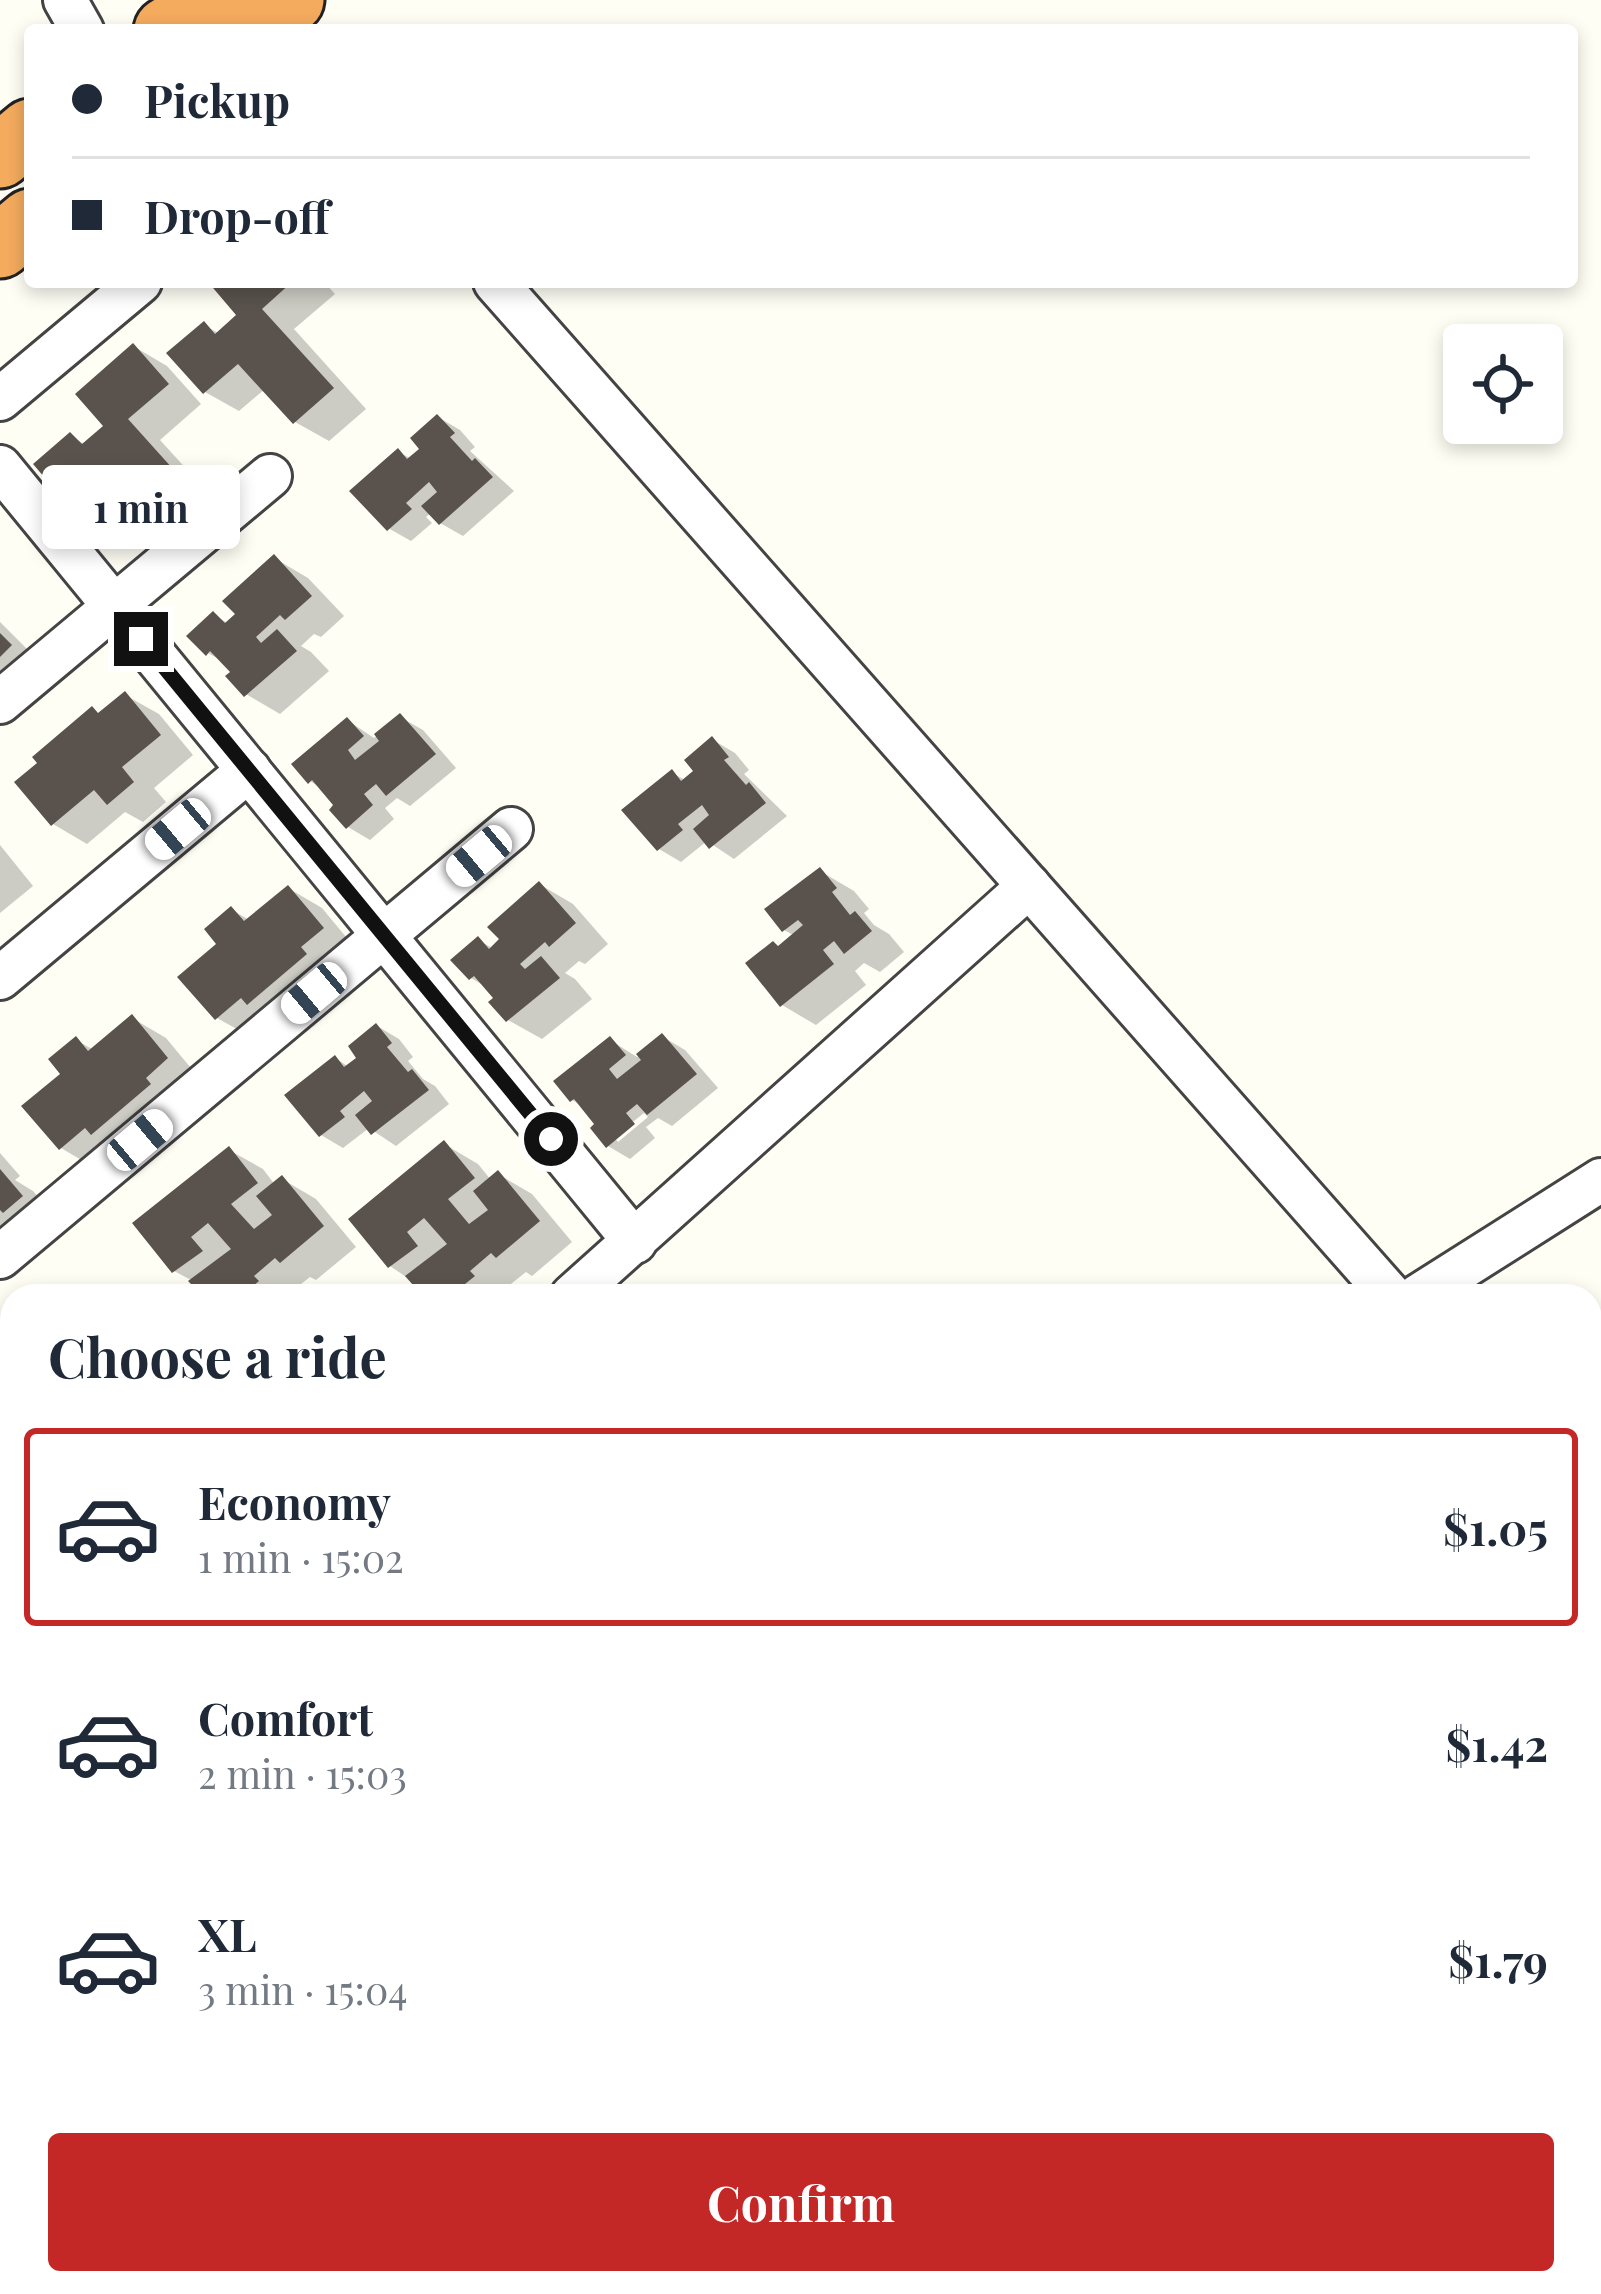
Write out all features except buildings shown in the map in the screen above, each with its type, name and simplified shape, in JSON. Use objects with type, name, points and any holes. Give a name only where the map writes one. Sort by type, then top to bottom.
[{"type":"highway","points":[[200,24],[258,14]]},
{"type":"highway","points":[[0,156],[24,136]]},
{"type":"highway","points":[[0,246],[24,226]]},
{"type":"street","points":[[0,399],[133,288]]},
{"type":"street","points":[[500,288],[1380,1284]]},
{"type":"street","points":[[0,467],[635,1241]]},
{"type":"street","points":[[0,702],[270,476]]},
{"type":"street","points":[[0,978],[249,770]]},
{"type":"street","points":[[0,1257],[511,829]]},
{"type":"street","points":[[586,1284],[1029,886]]},
{"type":"street","points":[[1437,1284],[1601,1180]]},
{"type":"route","points":[[141,639],[551,1139]]}]
